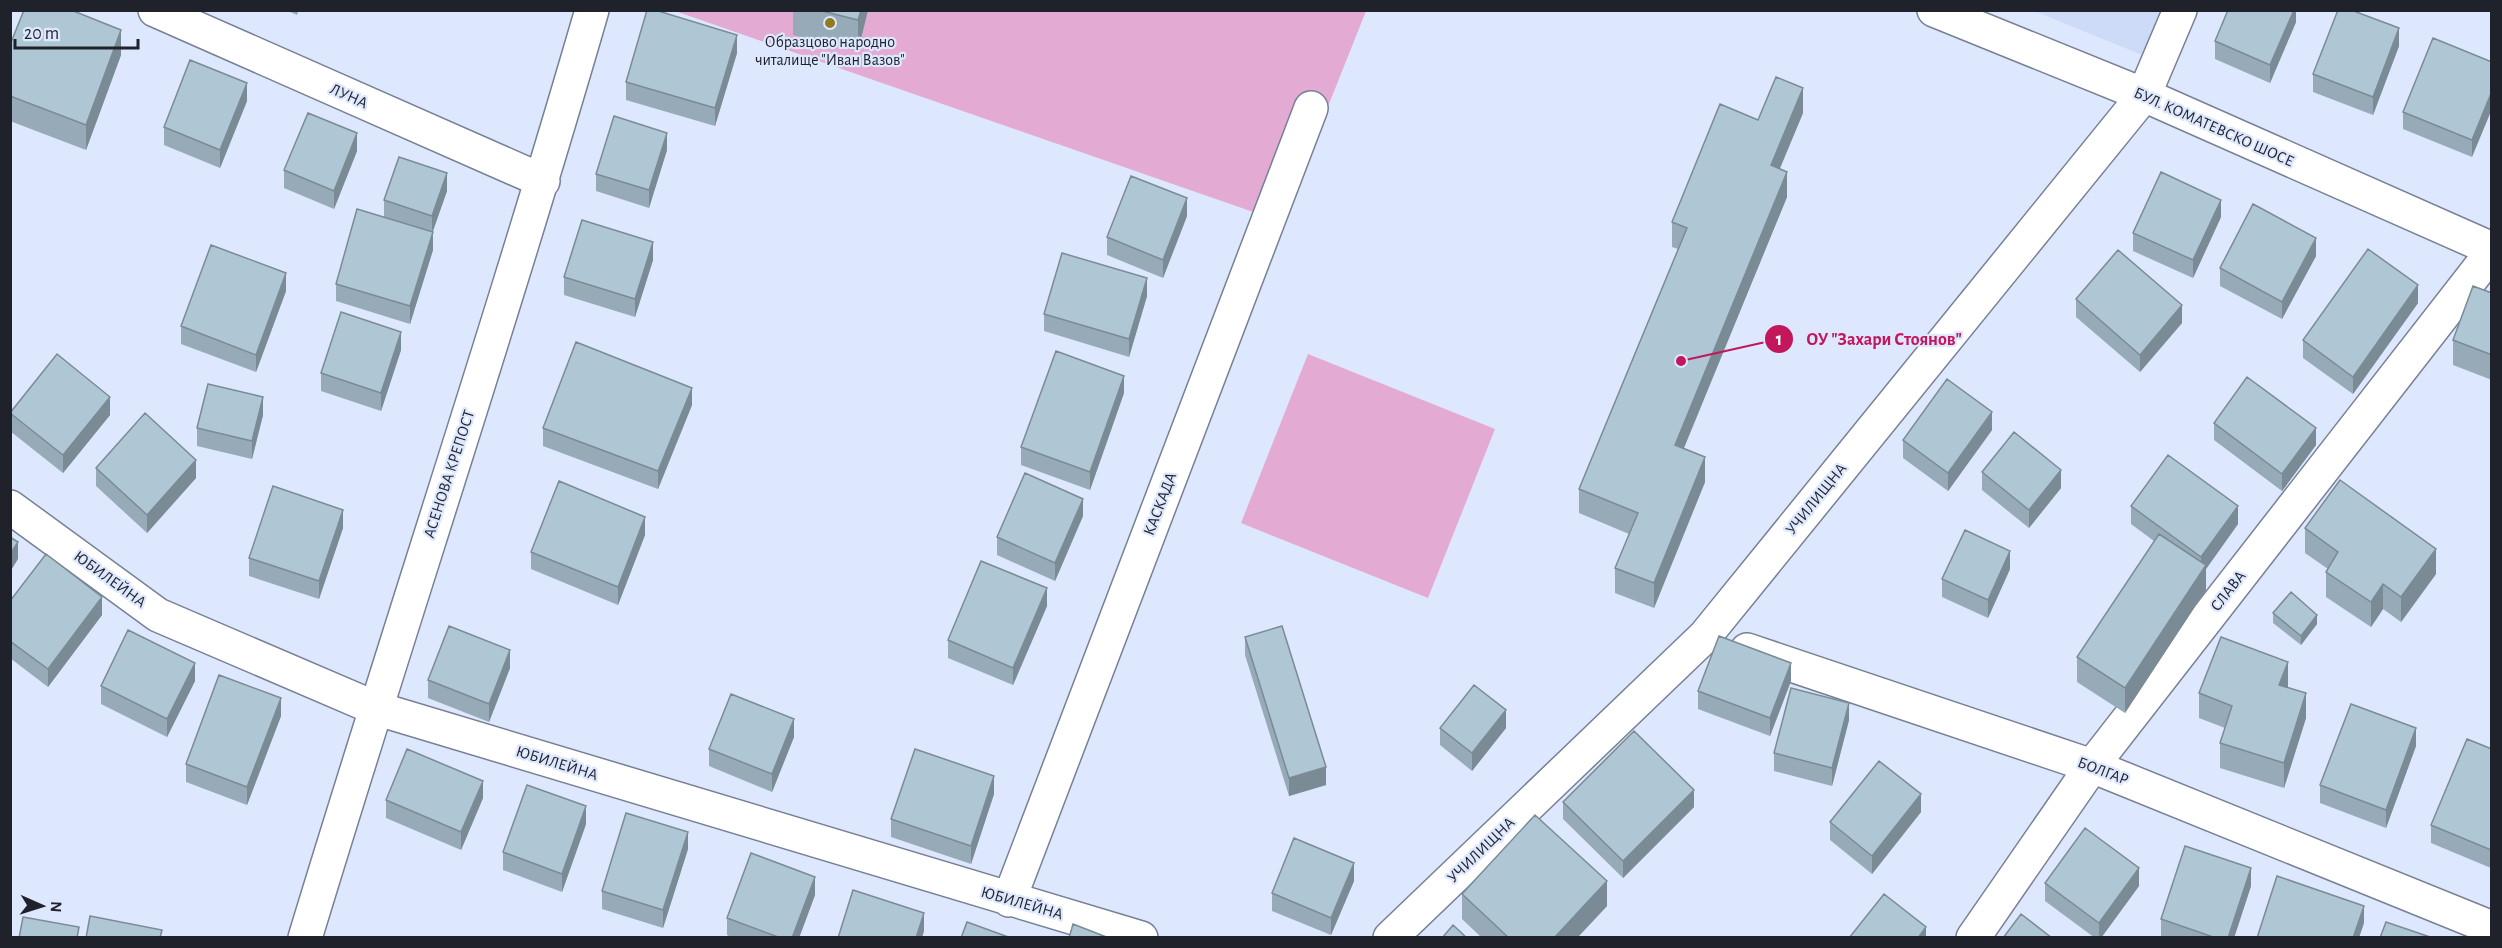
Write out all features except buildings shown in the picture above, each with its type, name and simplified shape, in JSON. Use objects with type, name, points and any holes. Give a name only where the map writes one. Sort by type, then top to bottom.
[{"type":"street","name":"ЛУНА","points":[[155,10],[543,182]]},
{"type":"street","name":"АСЕНОВА КРЕПОСТ","points":[[305,938],[375,708],[543,182],[592,10]]},
{"type":"street","name":"БУЛ. КОМАТЕВСКО ШОСЕ","points":[[1934,10],[2144,95],[2492,251]]},
{"type":"street","name":"УЧИЛИЩНА","points":[[1390,938],[1706,636],[2144,95],[2180,10]]},
{"type":"street","name":"КАСКАДА","points":[[1009,900],[1311,108]]},
{"type":"street","name":"СЛАВА","points":[[1973,938],[2092,766],[2492,251]]},
{"type":"street","name":"ЮБИЛЕЙНА","points":[[10,507],[158,615],[375,708],[1141,938]]},
{"type":"street","name":"БОЛГАР","points":[[1706,636],[2092,766],[2492,928]]},
{"type":"shaded area","points":[[675,11],[1366,11],[1282,222]]},
{"type":"shaded area","points":[[2034,11],[2172,11],[2152,59]]},
{"type":"shaded area","points":[[1308,354],[1495,429],[1428,598],[1241,523]]},
{"type":"place","name":"Образцово народно читалище \"Иван Вазов\"","points":[[830,23]]},
{"type":"place","name":"ОУ \"Захари Стоянов\"","points":[[1681,361]]}]
